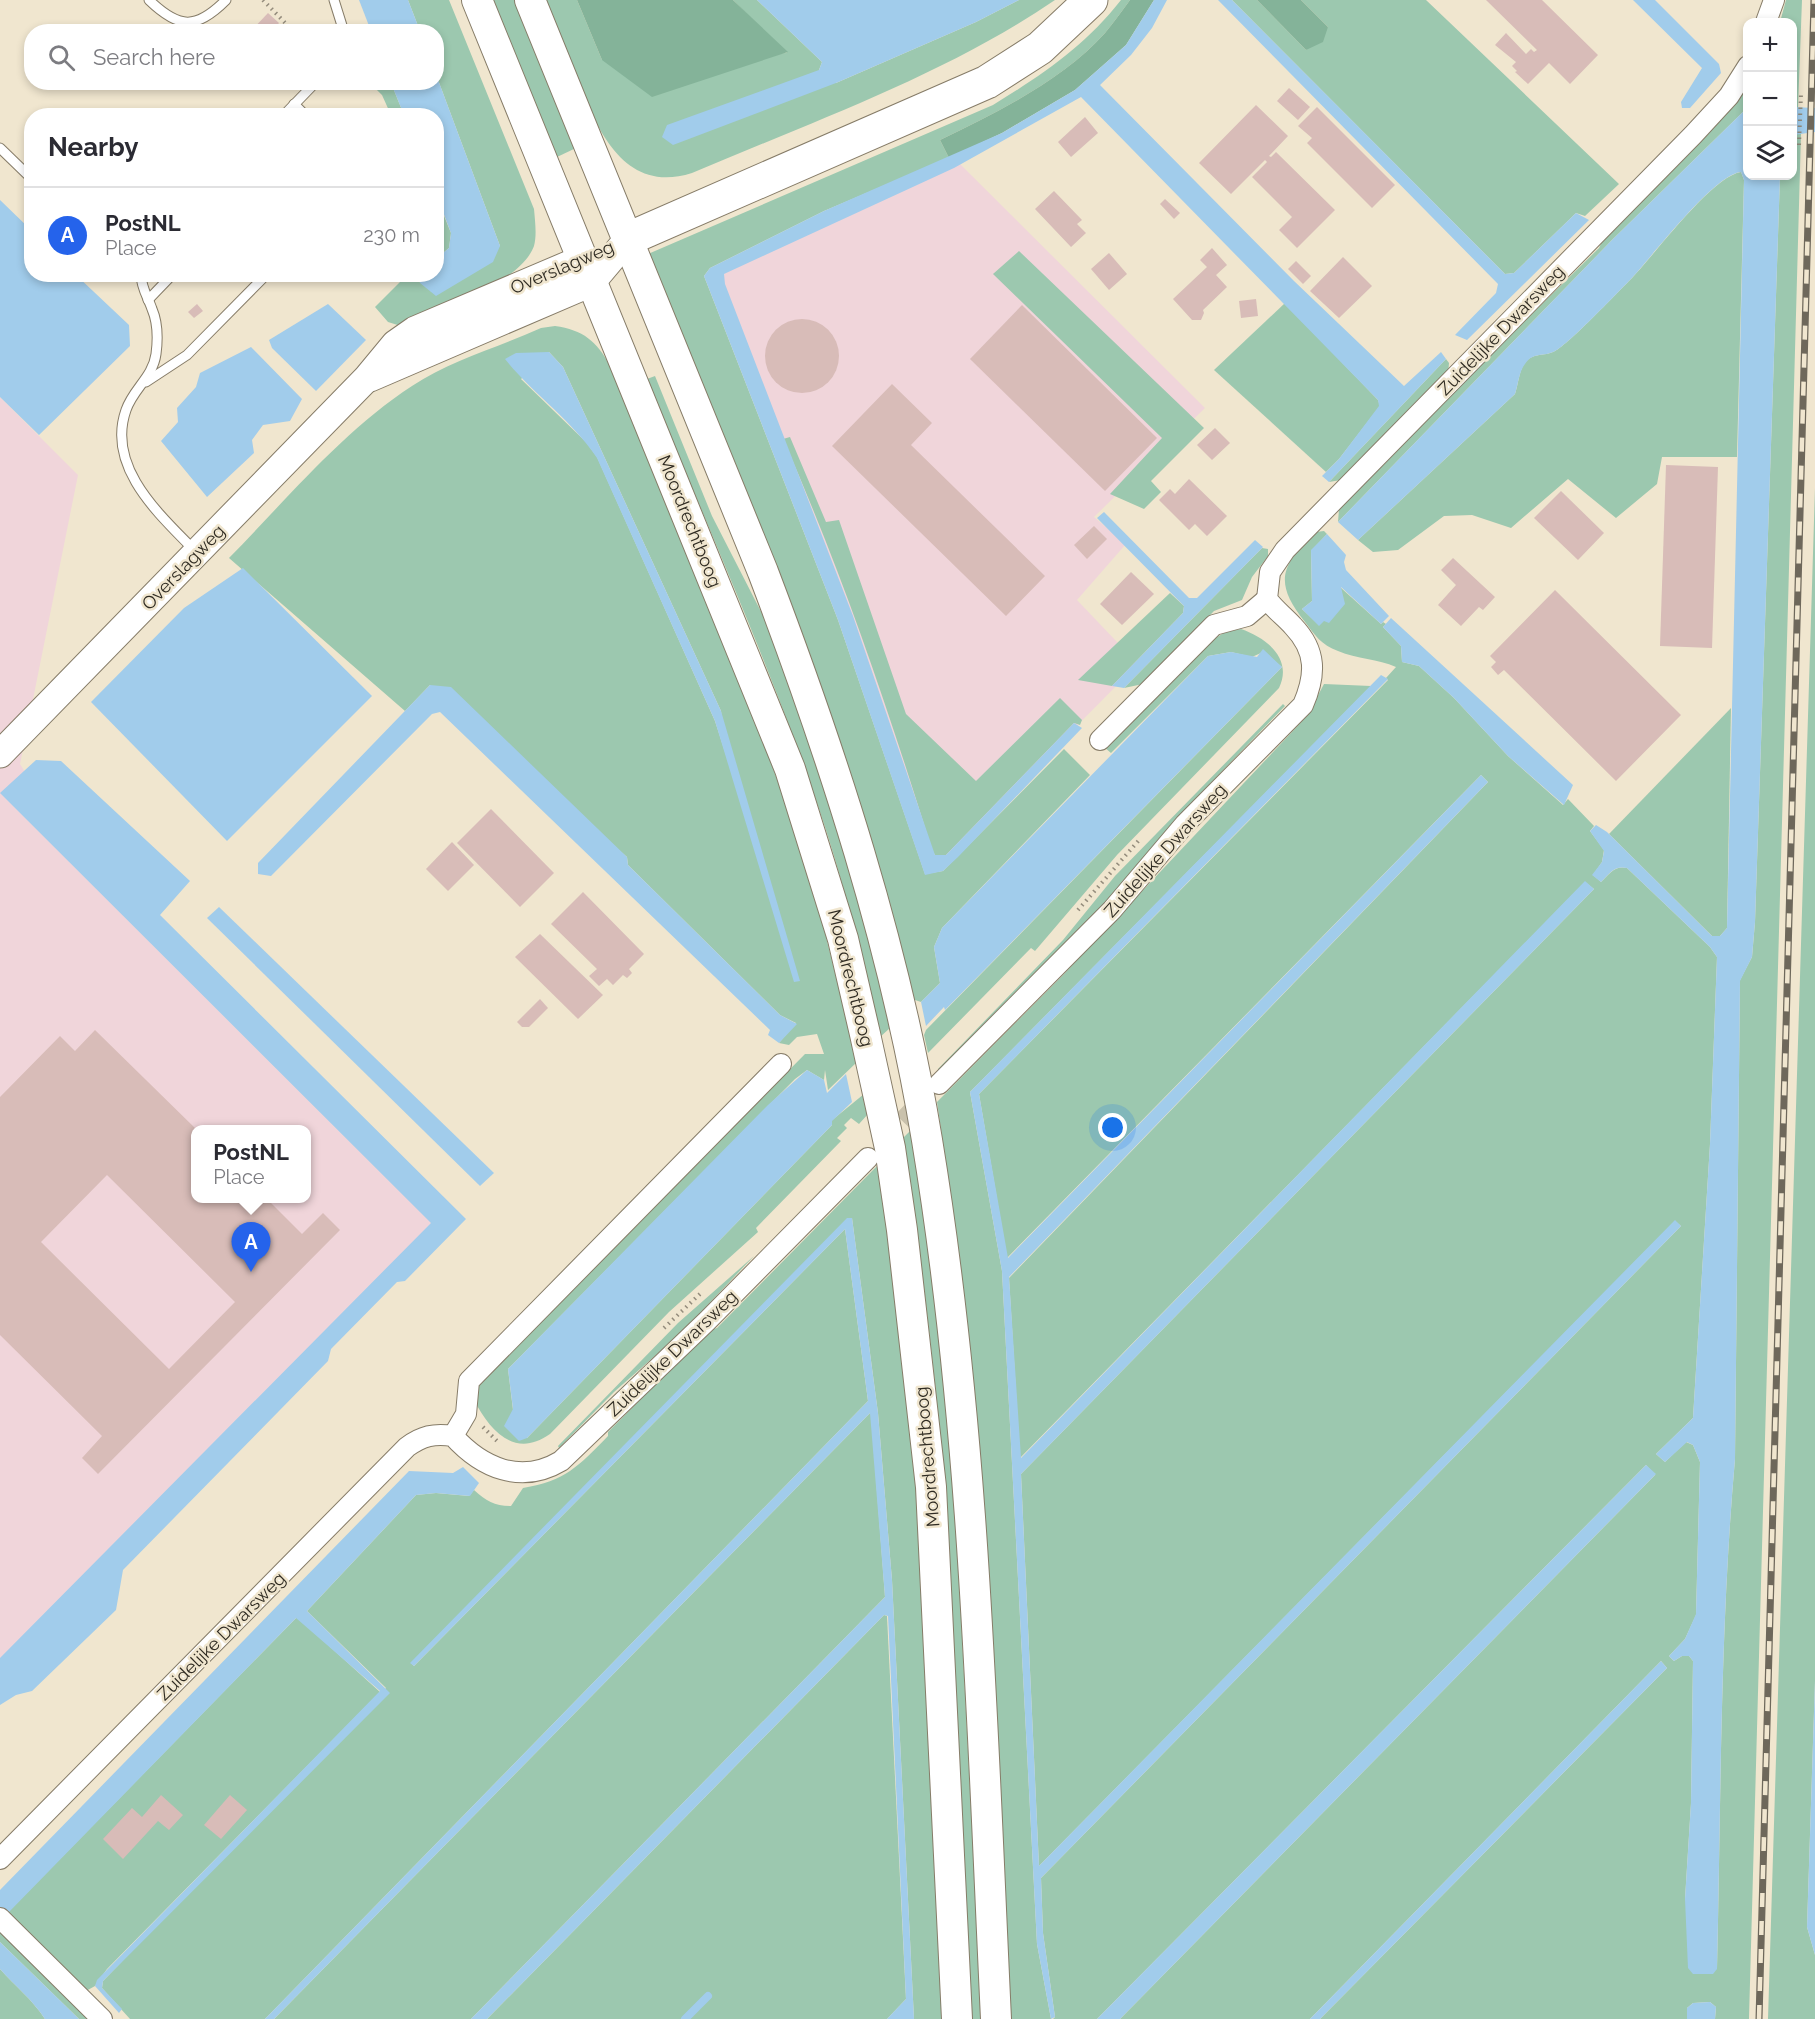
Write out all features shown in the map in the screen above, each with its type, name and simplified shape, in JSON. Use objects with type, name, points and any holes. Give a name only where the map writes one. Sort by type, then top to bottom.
[{"type":"highway","points":[[628,239],[987,82],[1040,48],[1091,0]]},
{"type":"main road","name":"Moordrechtboog","points":[[477,0],[790,769],[843,939],[890,1148],[917,1345],[930,1487],[957,2019]]},
{"type":"main road","points":[[530,0],[763,572],[819,723],[877,919],[924,1126],[955,1341],[969,1483],[996,2019]]},
{"type":"main road","name":"Overslagweg","points":[[587,271],[628,239]]},
{"type":"street","points":[[1767,18],[1774,0]]},
{"type":"street","name":"Zuidelijke Dwarsweg","points":[[939,1084],[1112,910],[1185,824],[1303,705],[1312,684],[1314,668],[1311,655],[1304,639],[1275,611],[1267,599],[1270,572],[1285,550],[1693,135],[1729,96],[1744,72]]},
{"type":"street","name":"Overslagweg","points":[[0,753],[366,380],[395,344],[415,330],[587,271]]},
{"type":"street","points":[[1100,740],[1214,625],[1247,616],[1267,599]]},
{"type":"street","points":[[453,1436],[466,1414],[469,1381],[781,1064]]},
{"type":"street","name":"Zuidelijke Dwarsweg","points":[[0,1859],[407,1447],[419,1438],[432,1434],[453,1436],[464,1449],[486,1464],[512,1473],[529,1473],[547,1469],[561,1461],[707,1321],[868,1158]]},
{"type":"street","points":[[0,1918],[102,2019]]},
{"type":"lane","points":[[149,0],[167,16],[185,23],[204,18],[226,0]]},
{"type":"lane","points":[[334,0],[342,24]]},
{"type":"lane","points":[[290,108],[308,90]]},
{"type":"lane","points":[[294,104],[298,108]]},
{"type":"lane","points":[[0,148],[24,171]]},
{"type":"lane","points":[[143,282],[154,316],[157,343],[154,365],[130,400],[123,423],[125,459],[136,484],[150,504],[197,553]]},
{"type":"lane","points":[[148,300],[165,282]]},
{"type":"lane","points":[[142,384],[187,355],[259,282]]},
{"type":"path","points":[[263,0],[286,24]]},
{"type":"path","points":[[1799,145],[1801,93]]},
{"type":"path","name":"Zuidelijke Dwarsweg","points":[[1075,914],[1095,888],[1148,831]]},
{"type":"path","name":"Zuidelijke Dwarsweg","points":[[659,1333],[710,1285]]},
{"type":"path","points":[[466,1414],[503,1446]]},
{"type":"shaded area","points":[[956,160],[1205,408],[1094,517],[1126,544],[1077,600],[1138,664],[940,864],[712,276]]},
{"type":"shaded area","points":[[0,397],[78,475],[20,764],[35,788],[457,1217],[0,1684]]},
{"type":"green space","points":[[408,0],[449,0],[534,209],[536,233],[534,246],[526,260],[513,272],[477,294],[404,327],[388,322],[375,307],[400,282],[444,282],[444,272],[500,246],[442,90],[444,90],[444,24],[417,24]]},
{"type":"green space","points":[[492,0],[515,0],[576,148],[557,157]]},
{"type":"green space","points":[[545,0],[577,0],[602,60],[787,53],[733,0],[757,0],[822,62],[819,70],[836,83],[976,22],[1019,0],[1055,0],[1013,27],[924,74],[692,173],[668,177],[648,174],[631,166],[604,136],[584,97]]},
{"type":"green space","points":[[577,0],[733,0],[788,52],[652,97],[602,60]]},
{"type":"green space","points":[[1121,0],[1130,0],[1105,33],[1069,66],[1006,107],[940,140],[949,158],[824,211],[710,268],[704,276],[838,620],[925,874],[943,871],[1064,749],[1090,775],[942,928],[934,947],[940,983],[921,1002],[912,999],[846,763],[800,630],[737,468],[648,254],[993,105],[1078,46]]},
{"type":"green space","points":[[1130,0],[1154,0],[1126,45],[1075,90],[1002,133],[949,158],[940,140],[1006,107],[1069,66],[1105,33]]},
{"type":"green space","points":[[1232,0],[1257,0],[1306,50],[1328,27],[1301,0],[1426,0],[1619,184],[1585,216],[1576,213],[1514,273],[1505,274]]},
{"type":"green space","points":[[1257,0],[1301,0],[1328,27],[1323,42],[1306,50]]},
{"type":"green space","points":[[1786,0],[1802,0],[1798,108],[1797,18],[1781,18]]},
{"type":"green space","points":[[377,90],[394,90],[401,108],[388,108]]},
{"type":"green space","points":[[1743,93],[1743,112],[1612,240],[1338,522],[1339,509],[1427,417],[1599,248],[1605,235]]},
{"type":"green space","points":[[1797,133],[1801,133],[1749,2019],[1715,2019],[1716,2007],[1710,2002],[1693,2003],[1687,2008],[1687,2019],[1320,2019],[1667,1668],[1661,1661],[1310,2019],[1120,2019],[1655,1475],[1646,1465],[1097,2019],[1053,2019],[1055,2017],[1043,1933],[1041,1878],[1681,1226],[1675,1221],[1039,1866],[1021,1474],[1594,889],[1585,882],[1020,1458],[1009,1278],[1488,782],[1481,775],[1007,1258],[979,1094],[1388,680],[1386,678],[1396,667],[1345,654],[1332,649],[1319,639],[1288,596],[1285,574],[1295,554],[1316,532],[1324,531],[1327,534],[1311,551],[1312,601],[1302,609],[1319,625],[1340,587],[1381,624],[1383,622],[1386,624],[1383,627],[1401,646],[1402,662],[1419,666],[1454,698],[1508,756],[1563,805],[1568,799],[1594,826],[1590,831],[1604,850],[1602,862],[1593,875],[1601,882],[1616,869],[1627,868],[1710,947],[1717,957],[1710,1144],[1693,1418],[1656,1454],[1665,1462],[1686,1442],[1693,1445],[1700,1462],[1696,1615],[1685,1639],[1669,1656],[1674,1661],[1682,1656],[1689,1656],[1693,1661],[1691,1803],[1685,1899],[1717,1969],[1726,1586],[1735,1459],[1740,980],[1752,957],[1780,180],[1797,180]]},
{"type":"green space","points":[[1741,172],[1744,180],[1737,457],[1662,457],[1657,484],[1616,518],[1568,479],[1511,528],[1472,515],[1444,516],[1398,550],[1373,552],[1358,540],[1515,394],[1521,371],[1527,360],[1553,352],[1569,340],[1630,280],[1699,202],[1729,177]]},
{"type":"green space","points":[[444,216],[451,233],[449,248],[444,252]]},
{"type":"green space","points":[[1019,251],[1204,428],[1151,481],[1161,492],[1144,509],[1110,494],[1162,438],[993,274]]},
{"type":"green space","points":[[1285,303],[1378,400],[1380,406],[1339,459],[1326,472],[1214,370]]},
{"type":"green space","points":[[555,326],[574,330],[594,343],[610,366],[750,702],[812,880],[857,1062],[828,1090],[825,1070],[824,1080],[807,1070],[795,1079],[508,1369],[513,1410],[523,1437],[527,1438],[832,1125],[831,1121],[864,1094],[868,1114],[859,1124],[851,1118],[844,1125],[847,1128],[837,1138],[841,1141],[756,1228],[758,1232],[669,1312],[550,1434],[526,1444],[505,1438],[488,1422],[474,1400],[478,1385],[805,1054],[824,1054],[817,1034],[797,1037],[789,1045],[779,1043],[796,1023],[780,1015],[628,865],[627,857],[430,685],[405,711],[229,558],[316,467],[387,404],[412,386],[443,369],[541,328]],"holes":[[[549,352],[563,367],[721,711],[725,752],[715,721],[597,457],[586,442],[521,379]]]},
{"type":"green space","points":[[1446,359],[1449,363],[1448,375],[1341,480],[1329,482]]},
{"type":"green space","points":[[655,376],[712,516],[773,635],[828,795],[874,958],[890,1028],[880,1037],[851,918],[816,800],[756,641],[647,379]]},
{"type":"green space","points":[[790,437],[826,522],[839,520],[906,714],[976,781],[1060,698],[1082,720],[1080,725],[1074,723],[946,855],[935,855],[932,850],[864,642],[805,489],[783,439]]},
{"type":"green space","points":[[1815,488],[1815,1681],[1807,1927],[1815,1955],[1815,2019],[1768,2019]]},
{"type":"green space","points":[[1262,548],[1268,549],[1268,556],[1252,577],[1242,600],[1214,611],[1143,684],[1124,688]]},
{"type":"green space","points":[[1170,593],[1184,606],[1183,613],[1112,686],[1078,680]]},
{"type":"green space","points":[[1241,629],[1260,638],[1275,651],[1283,668],[1279,688],[1117,855],[1035,951],[1031,948],[928,1053],[924,1035],[926,1030],[1282,667],[1263,652],[1252,657],[1231,652],[1208,656],[1111,753],[1104,747],[1205,645],[1225,632]]},
{"type":"green space","points":[[1324,684],[1371,686],[970,1092],[1002,1271],[1037,1944],[1051,2019],[1010,2019],[990,1626],[974,1391],[953,1210],[937,1102],[1064,974],[1307,716]]},
{"type":"green space","points":[[1283,704],[1285,706],[1178,817],[1111,897],[939,1075],[938,1069],[1063,940],[1115,876]]},
{"type":"green space","points":[[1731,708],[1727,928],[1720,936],[1712,936],[1609,834]]},
{"type":"green space","points":[[911,1130],[936,1293],[954,1483],[982,2019],[971,2019],[936,1392],[925,1296],[901,1140]]},
{"type":"green space","points":[[878,1165],[894,1271],[916,1484],[929,1698],[943,2019],[914,2019],[892,1580],[878,1413],[852,1218],[411,1663],[414,1666],[845,1229],[868,1401],[265,2019],[130,2019],[102,1988],[103,1981],[386,1688],[307,1611],[416,1495],[436,1493],[469,1496],[474,1490],[491,1502],[511,1506],[523,1488],[550,1481],[579,1464],[710,1330],[717,1328]]},
{"type":"green space","points":[[754,1256],[699,1314],[699,1317],[614,1392],[559,1448],[558,1446],[678,1323]]},
{"type":"green space","points":[[871,1412],[885,1597],[471,2019],[274,2019]]},
{"type":"green space","points":[[884,1615],[887,1616],[906,1999],[887,2019],[487,2019]]},
{"type":"green space","points":[[297,1617],[380,1692],[107,1969],[95,1986],[86,1991],[5,1910],[9,1911]]},
{"type":"green space","points":[[0,1927],[94,2019],[79,2019],[0,1942]]},
{"type":"green space","points":[[0,1969],[29,1999],[45,2019],[0,2019]]},
{"type":"water","points":[[359,0],[408,0],[417,24],[368,24]]},
{"type":"water","points":[[757,0],[1019,0],[976,22],[836,83],[673,145],[662,137],[667,125],[819,70],[822,62]]},
{"type":"water","points":[[1154,0],[1167,0],[1152,28],[1131,55],[1100,85],[1294,281],[1404,386],[1441,352],[1446,359],[1329,482],[1322,476],[1339,459],[1379,406],[1378,400],[1081,97],[954,168],[724,274],[725,284],[853,616],[935,855],[946,855],[1074,723],[1082,728],[958,857],[943,871],[925,875],[838,620],[704,276],[710,268],[824,211],[1002,133],[1075,90],[1126,45]]},
{"type":"water","points":[[1218,0],[1232,0],[1505,274],[1514,273],[1576,213],[1589,220],[1467,340],[1455,335],[1496,293],[1498,284]]},
{"type":"water","points":[[1633,0],[1655,0],[1719,64],[1721,73],[1690,108],[1682,108],[1681,102],[1702,68]]},
{"type":"water","points":[[394,90],[442,90],[500,246],[493,262],[436,296],[420,282],[444,282],[444,252],[449,248],[451,233],[444,214],[444,108],[401,108]]},
{"type":"water","points":[[1797,107],[1815,108],[1815,132],[1797,134]]},
{"type":"water","points":[[1743,112],[1743,177],[1741,172],[1729,176],[1715,186],[1630,280],[1560,348],[1528,360],[1521,370],[1515,394],[1358,540],[1338,522],[1612,240]]},
{"type":"water","points":[[1744,180],[1780,180],[1755,922],[1752,957],[1740,981],[1735,1459],[1726,1586],[1717,1969],[1713,1974],[1693,1974],[1688,1968],[1685,1899],[1691,1803],[1693,1661],[1689,1656],[1682,1656],[1674,1661],[1669,1656],[1685,1639],[1696,1614],[1700,1462],[1693,1445],[1687,1442],[1665,1462],[1656,1454],[1693,1418],[1710,1144],[1717,957],[1710,947],[1627,868],[1615,869],[1601,882],[1592,875],[1602,862],[1604,851],[1590,831],[1596,825],[1607,832],[1712,936],[1720,936],[1727,928]]},
{"type":"water","points":[[0,200],[24,223],[24,282],[83,282],[129,325],[130,346],[39,435],[0,397]]},
{"type":"water","points":[[328,304],[366,340],[316,391],[272,348],[269,340]]},
{"type":"water","points":[[251,347],[302,399],[290,421],[263,425],[252,440],[254,453],[207,497],[161,441],[178,422],[177,408],[196,387],[200,373]]},
{"type":"water","points":[[549,352],[563,367],[721,711],[800,981],[794,982],[715,721],[597,458],[576,431],[505,359],[516,353]]},
{"type":"water","points":[[1104,512],[1189,598],[1197,598],[1255,540],[1263,547],[1124,688],[1112,686],[1183,613],[1184,606],[1097,518]]},
{"type":"water","points":[[1327,534],[1346,555],[1344,562],[1346,570],[1389,616],[1381,624],[1341,587],[1345,604],[1329,623],[1324,621],[1319,626],[1302,609],[1312,601],[1311,550]]},
{"type":"water","points":[[243,568],[372,696],[227,841],[91,702],[184,608]]},
{"type":"water","points":[[1391,618],[1573,785],[1564,805],[1508,756],[1454,698],[1419,666],[1402,662],[1401,646],[1383,627]]},
{"type":"water","points":[[1263,649],[1282,667],[945,1010],[944,1007],[926,1026],[921,1002],[940,983],[934,947],[942,928],[1208,656],[1231,652],[1257,657]]},
{"type":"water","points":[[1381,675],[1388,679],[979,1094],[1008,1258],[1481,775],[1488,782],[1009,1277],[1021,1458],[1585,881],[1594,889],[1021,1474],[1039,1866],[1675,1220],[1681,1226],[1041,1878],[1043,1933],[1055,2017],[1051,2019],[1037,1944],[1002,1271],[970,1092]]},
{"type":"water","points":[[430,685],[451,687],[627,857],[628,865],[780,1015],[797,1024],[779,1043],[768,1035],[770,1030],[440,712],[432,714],[271,876],[258,874],[258,863]]},
{"type":"water","points":[[36,760],[61,761],[190,881],[160,915],[466,1219],[405,1281],[397,1282],[331,1349],[328,1361],[123,1570],[116,1610],[32,1691],[16,1695],[0,1705],[0,1658],[431,1223],[0,793]]},
{"type":"water","points":[[219,907],[494,1173],[480,1186],[207,918]]},
{"type":"water","points":[[807,1070],[824,1080],[827,1093],[846,1074],[852,1102],[527,1438],[519,1441],[504,1426],[513,1409],[508,1369],[768,1105]]},
{"type":"water","points":[[847,1218],[852,1218],[878,1413],[892,1580],[914,2019],[887,2019],[906,1999],[888,1616],[884,1615],[487,2019],[471,2019],[885,1597],[870,1413],[274,2019],[265,2019],[868,1401],[845,1229],[414,1666],[410,1663]]},
{"type":"water","points":[[1646,1465],[1656,1474],[1120,2019],[1097,2019]]},
{"type":"water","points":[[463,1467],[479,1483],[470,1496],[436,1493],[416,1495],[307,1611],[390,1693],[103,1981],[102,1988],[122,2009],[119,2013],[95,1986],[97,1980],[380,1691],[296,1618],[9,1912],[5,1910],[0,1916],[0,1890],[409,1471],[453,1473]]},
{"type":"water","points":[[1661,1661],[1667,1668],[1320,2019],[1310,2019]]},
{"type":"water","points":[[1815,1681],[1815,1955],[1807,1927]]},
{"type":"water","points":[[0,1942],[79,2019],[45,2019],[0,1969]]},
{"type":"water","points":[[1710,2002],[1716,2007],[1715,2019],[1687,2019],[1687,2008],[1693,2003]]},
{"type":"building","points":[[1486,0],[1542,0],[1598,55],[1570,84],[1549,63],[1528,84],[1515,72],[1517,71],[1512,66],[1516,62],[1495,45],[1506,33],[1526,54],[1531,49],[1534,52],[1537,50]]},
{"type":"building","points":[[268,13],[279,23],[278,24],[258,24]]},
{"type":"building","points":[[1289,88],[1310,107],[1298,120],[1277,101]]},
{"type":"building","points":[[1256,105],[1288,136],[1269,156],[1271,157],[1276,152],[1335,210],[1297,248],[1279,230],[1292,217],[1252,177],[1267,162],[1265,160],[1231,194],[1199,163]]},
{"type":"building","points":[[1317,107],[1395,185],[1372,208],[1307,143],[1312,138],[1298,126]]},
{"type":"building","points":[[1085,117],[1098,133],[1071,157],[1058,142]]},
{"type":"building","points":[[1054,191],[1082,220],[1077,224],[1086,233],[1071,247],[1035,209]]},
{"type":"building","points":[[1165,199],[1180,213],[1174,219],[1160,204]]},
{"type":"building","points":[[1212,248],[1227,265],[1216,275],[1227,287],[1203,310],[1201,320],[1192,320],[1173,299],[1207,267],[1200,260]]},
{"type":"building","points":[[1109,253],[1127,274],[1109,290],[1091,269]]},
{"type":"building","points":[[1343,257],[1372,286],[1339,318],[1310,291]]},
{"type":"building","points":[[1296,261],[1311,276],[1303,284],[1288,269]]},
{"type":"building","points":[[1256,299],[1258,316],[1241,318],[1239,301]]},
{"type":"building","points":[[197,304],[203,311],[194,318],[188,312]]},
{"type":"building","points":[[1022,305],[1157,438],[1105,491],[970,359]]},
{"type":"building","points":[[802,319],[816,322],[828,330],[836,342],[839,356],[836,370],[828,382],[816,390],[802,393],[788,390],[776,382],[768,370],[765,356],[768,342],[776,330],[788,322]]},
{"type":"building","points":[[892,384],[932,423],[911,445],[1045,576],[1006,616],[832,446]]},
{"type":"building","points":[[1215,428],[1230,443],[1212,460],[1197,445]]},
{"type":"building","points":[[1666,465],[1718,467],[1712,648],[1660,646]]},
{"type":"building","points":[[1189,479],[1227,516],[1207,536],[1195,524],[1189,530],[1159,500],[1170,489],[1175,494]]},
{"type":"building","points":[[1561,491],[1604,533],[1578,560],[1534,518]]},
{"type":"building","points":[[1094,526],[1107,539],[1087,559],[1074,545]]},
{"type":"building","points":[[1453,558],[1495,597],[1483,610],[1479,607],[1461,626],[1438,605],[1456,585],[1441,570]]},
{"type":"building","points":[[1131,572],[1154,594],[1122,625],[1100,604]]},
{"type":"building","points":[[1555,590],[1681,715],[1616,781],[1504,670],[1498,675],[1491,667],[1496,662],[1490,656]]},
{"type":"building","points":[[491,809],[554,873],[520,907],[457,843]]},
{"type":"building","points":[[452,842],[474,865],[448,891],[426,869]]},
{"type":"building","points":[[583,892],[644,954],[629,969],[632,973],[627,978],[623,975],[613,985],[607,979],[599,986],[589,976],[597,969],[551,924]]},
{"type":"building","points":[[540,934],[603,995],[578,1019],[515,957]]},
{"type":"building","points":[[540,999],[548,1008],[529,1027],[522,1027],[517,1022]]},
{"type":"building","points":[[95,1030],[192,1125],[191,1203],[271,1203],[302,1234],[323,1213],[340,1230],[98,1474],[82,1458],[102,1436],[0,1335],[0,1097],[60,1036],[75,1051]],"holes":[[[107,1175],[235,1302],[169,1369],[41,1242]]]},
{"type":"building","points":[[161,1795],[183,1815],[169,1830],[158,1821],[123,1859],[103,1839],[132,1808],[142,1817]]},
{"type":"building","points":[[230,1795],[247,1810],[221,1839],[204,1825]]},
{"type":"waterway","points":[[685,2019],[708,1996]]},
{"type":"tunnel","points":[[882,1143],[924,1099]]},
{"type":"railway","points":[[1759,2019],[1814,0]]},
{"type":"place","name":"PostNL","points":[[251,1272]]}]
